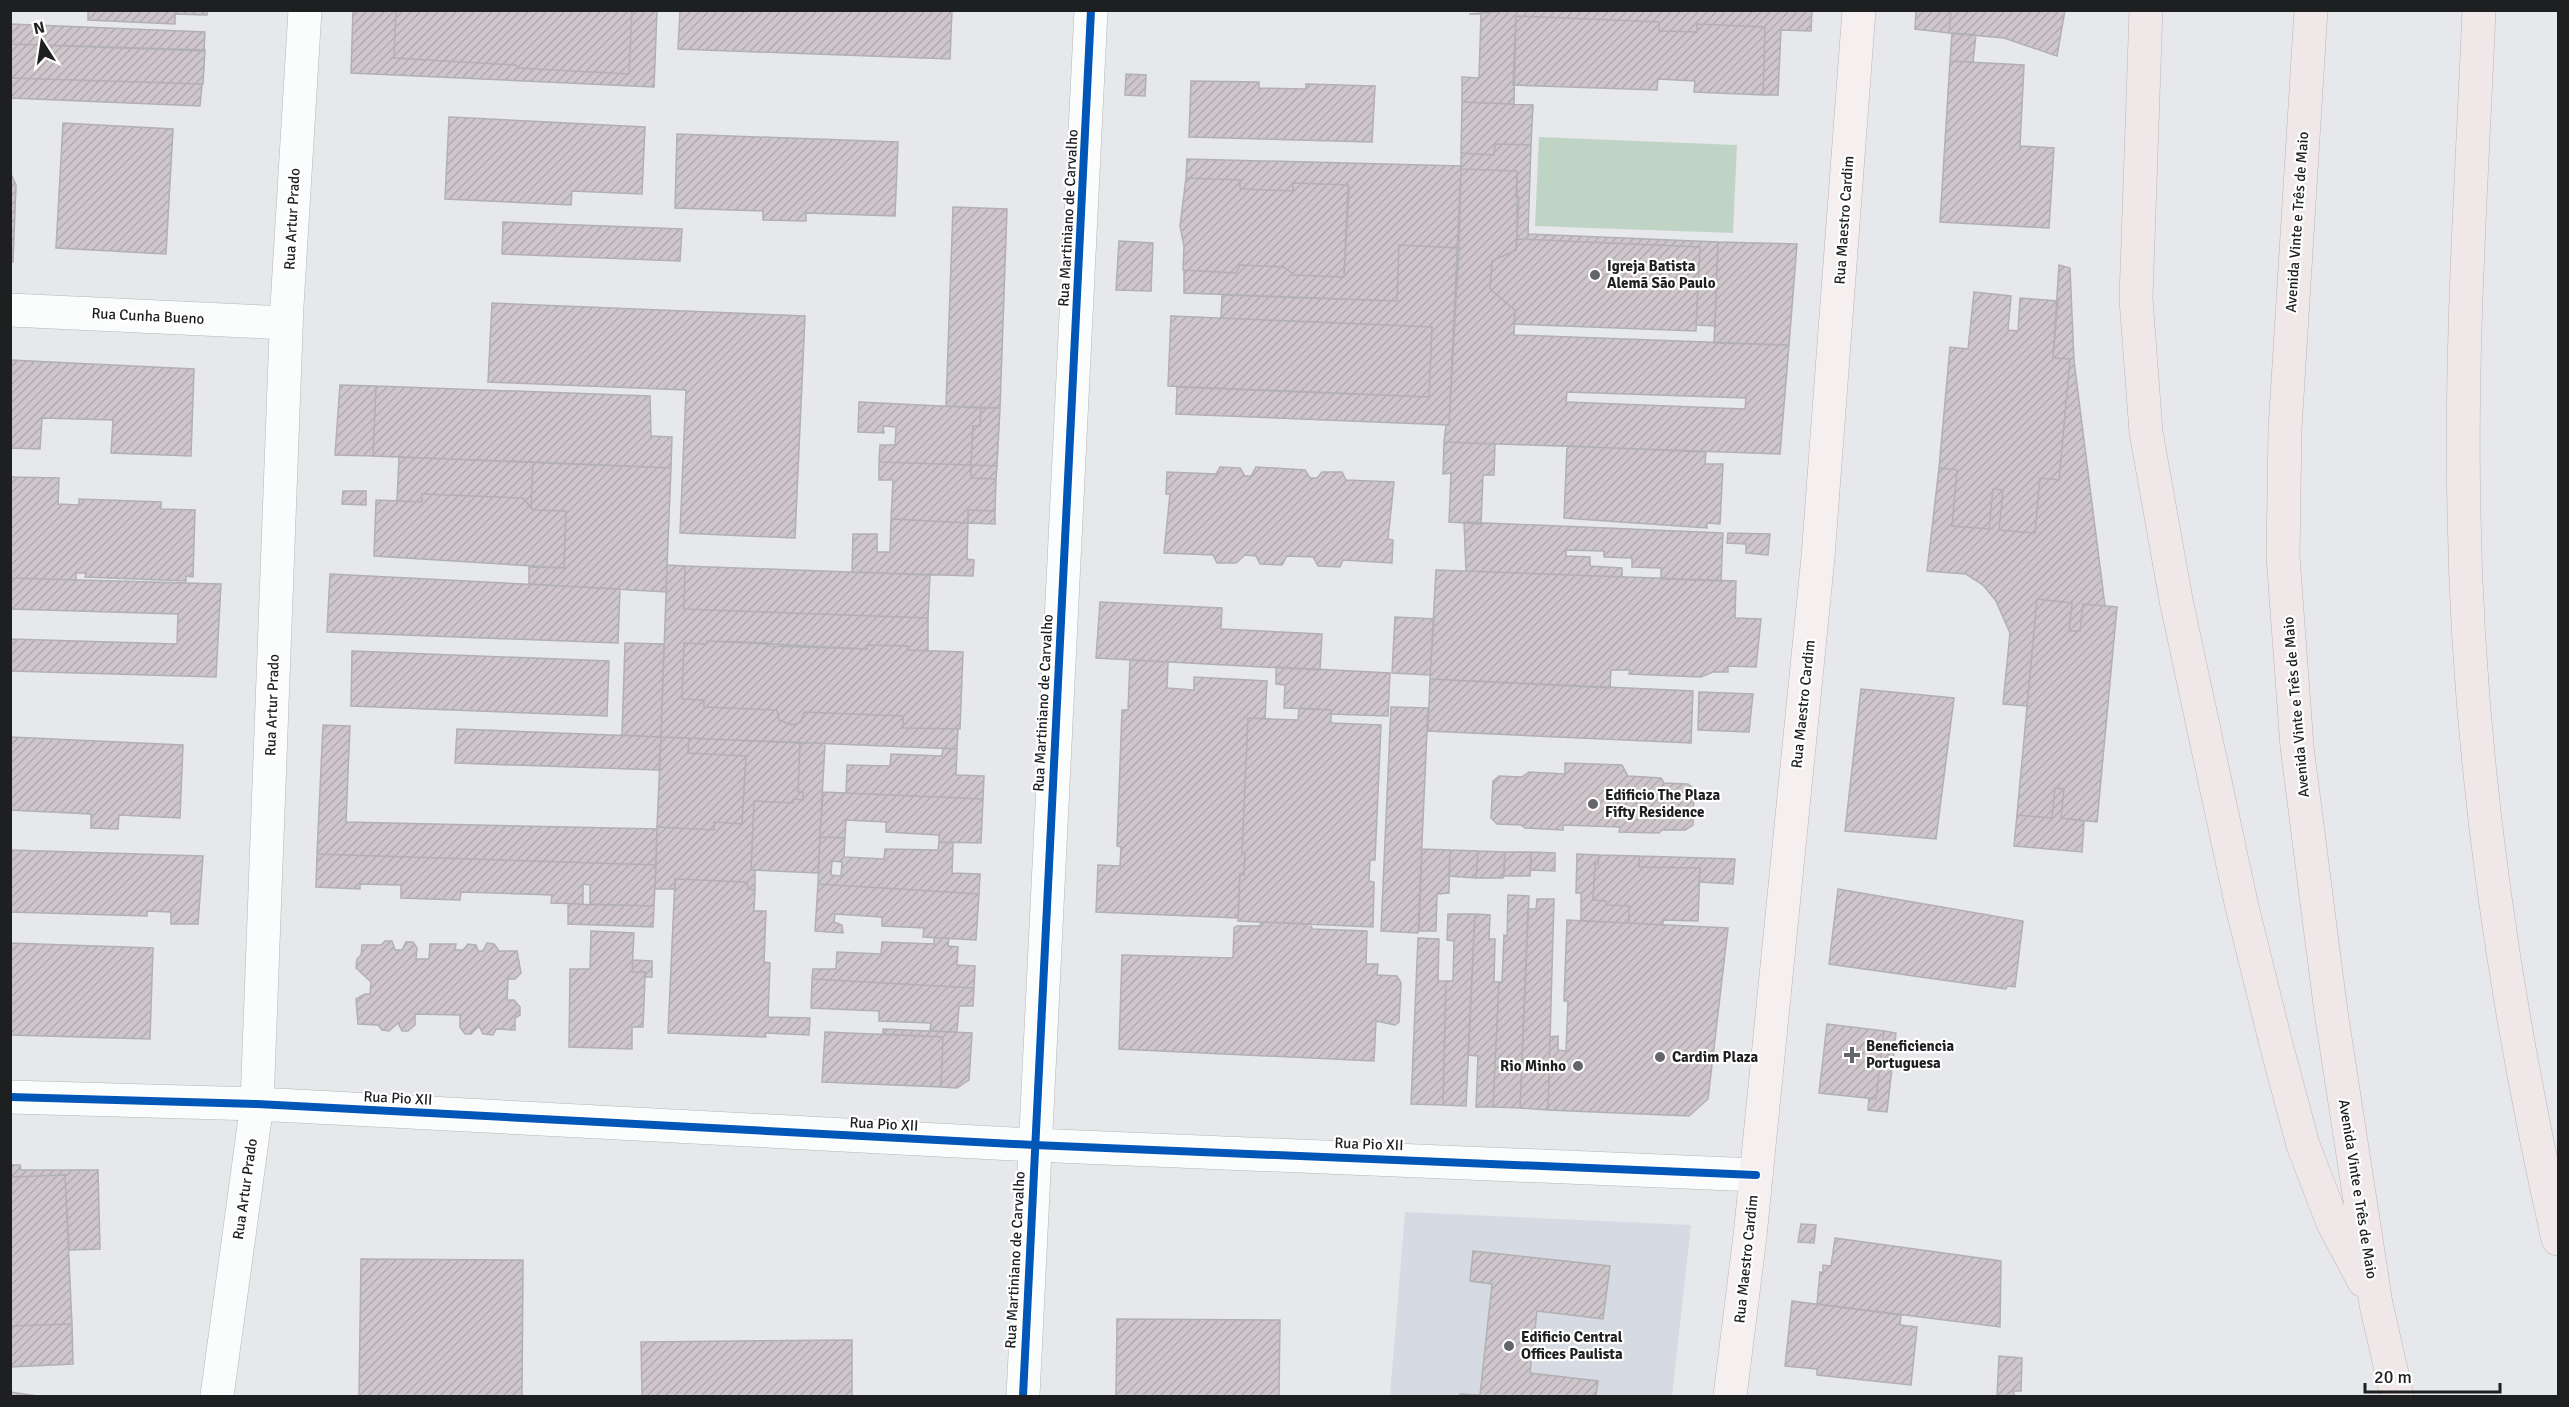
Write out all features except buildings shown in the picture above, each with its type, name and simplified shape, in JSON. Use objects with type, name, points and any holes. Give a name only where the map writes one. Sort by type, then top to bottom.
[{"type":"highway","points":[[2145,10],[2136,299],[2146,432],[2154,477],[2176,600],[2240,896],[2303,1145],[2333,1223],[2376,1304]]},
{"type":"highway","name":"Avenida Vinte e Três de Maio","points":[[2311,10],[2285,429],[2283,556],[2296,747],[2331,1012],[2376,1304],[2397,1396]]},
{"type":"highway","points":[[2479,10],[2465,376],[2464,514],[2472,667],[2487,847],[2509,994],[2530,1114],[2559,1239]]},
{"type":"main road","name":"Rua Maestro Cardim","points":[[1730,1396],[1756,1175],[1818,557],[1859,10]]},
{"type":"main road","points":[[2477,49],[2493,10]]},
{"type":"street","name":"Rua Artur Prado","points":[[217,1396],[257,1104],[286,323],[305,10]]},
{"type":"street","name":"Rua Martiniano de Carvalho","points":[[1023,1396],[1091,10]]},
{"type":"street","name":"Rua Cunha Bueno","points":[[10,310],[286,323]]},
{"type":"street","name":"Rua Pio XII","points":[[10,1097],[257,1104],[1034,1145],[1756,1175]]},
{"type":"shaded area","points":[[1405,1212],[1691,1225],[1672,1396],[1390,1396]]},
{"type":"green space","points":[[1539,137],[1737,145],[1733,233],[1535,226]]},
{"type":"cycle path","points":[[1023,1396],[1091,10]]},
{"type":"cycle path","points":[[10,1097],[257,1104],[1034,1145],[1756,1175]]},
{"type":"place","name":"Igreja Batista Alemã São Paulo","points":[[1595,275]]},
{"type":"place","name":"Edificio The Plaza Fifty Residence","points":[[1593,804]]},
{"type":"place","name":"Beneficiencia Portuguesa","points":[[1852,1055]]},
{"type":"place","name":"Cardim Plaza","points":[[1660,1057]]},
{"type":"place","name":"Rio Minho","points":[[1578,1066]]},
{"type":"place","name":"Edificio Central Offices Paulista","points":[[1509,1346]]}]
